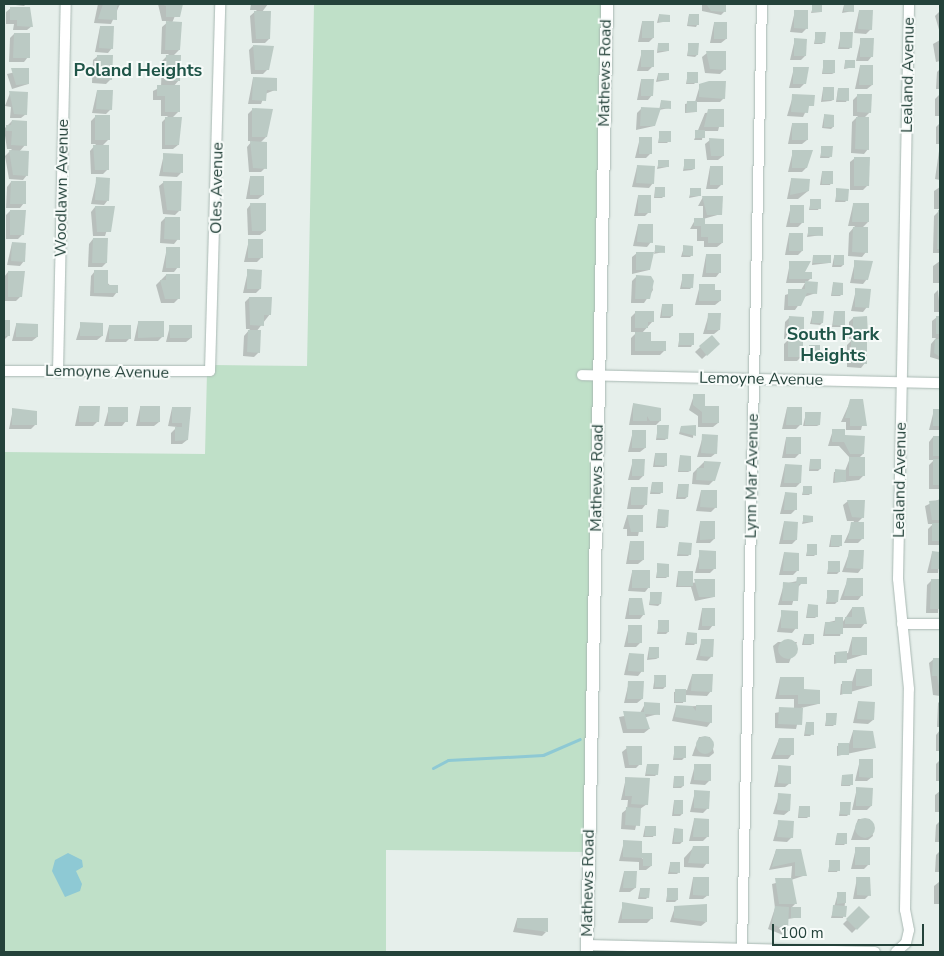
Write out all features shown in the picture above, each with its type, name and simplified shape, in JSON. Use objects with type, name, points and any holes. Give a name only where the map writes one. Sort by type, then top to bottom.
[{"type":"street","name":"Woodlawn Avenue","points":[[58,372],[66,4]]},
{"type":"street","name":"Oles Avenue","points":[[210,371],[220,4]]},
{"type":"street","name":"Mathews Road","points":[[587,949],[607,4]]},
{"type":"street","name":"Lynn Mar Avenue","points":[[742,948],[762,4]]},
{"type":"street","name":"Lealand Avenue","points":[[897,952],[908,930],[905,910],[909,689],[898,579],[909,4]]},
{"type":"street","name":"Lemoyne Avenue","points":[[4,371],[210,371]]},
{"type":"street","name":"Lemoyne Avenue","points":[[582,375],[940,382]]},
{"type":"street","points":[[902,624],[940,624]]},
{"type":"street","points":[[587,949],[742,948],[875,952]]},
{"type":"green space","points":[[314,4],[607,4],[589,852],[386,850],[386,952],[4,952],[4,452],[205,454],[207,372],[213,365],[307,366]]},
{"type":"water","points":[[68,853],[82,860],[83,867],[76,871],[82,884],[80,891],[65,897],[52,871],[55,860]]},
{"type":"building","points":[[103,4],[123,4],[117,6],[117,20],[98,19]]},
{"type":"building","points":[[161,4],[183,4],[180,17],[166,17],[166,6]]},
{"type":"building","points":[[706,4],[726,4],[726,12],[711,11]]},
{"type":"building","points":[[844,4],[854,4],[854,12],[844,11]]},
{"type":"building","points":[[812,5],[822,5],[822,12],[812,12]]},
{"type":"building","points":[[10,7],[30,7],[33,27],[17,26],[17,20],[10,20]]},
{"type":"building","points":[[794,10],[808,10],[808,29],[794,28]]},
{"type":"building","points":[[859,10],[873,10],[872,30],[858,29]]},
{"type":"building","points":[[254,11],[271,11],[270,39],[256,39]]},
{"type":"building","points":[[659,14],[670,15],[670,22],[659,22]]},
{"type":"building","points":[[689,14],[699,14],[699,25],[688,25]]},
{"type":"building","points":[[166,21],[182,22],[180,50],[165,50]]},
{"type":"building","points":[[642,21],[654,21],[654,38],[642,38]]},
{"type":"building","points":[[714,22],[727,22],[727,39],[714,39]]},
{"type":"building","points":[[100,26],[114,26],[113,49],[99,48]]},
{"type":"building","points":[[815,32],[826,32],[825,43],[815,43]]},
{"type":"building","points":[[840,32],[853,32],[852,48],[840,47]]},
{"type":"building","points":[[14,33],[30,33],[30,58],[13,58]]},
{"type":"building","points":[[794,38],[807,39],[806,56],[794,56]]},
{"type":"building","points":[[860,38],[874,38],[873,57],[860,57]]},
{"type":"building","points":[[658,43],[669,43],[669,51],[658,51]]},
{"type":"building","points":[[688,43],[699,43],[698,55],[688,55]]},
{"type":"building","points":[[253,45],[274,46],[269,70],[255,70]]},
{"type":"building","points":[[641,50],[654,50],[654,67],[641,67]]},
{"type":"building","points":[[706,51],[726,51],[726,70],[710,69]]},
{"type":"building","points":[[97,55],[113,55],[112,80],[96,79]]},
{"type":"building","points":[[166,55],[181,55],[180,81],[165,81]]},
{"type":"building","points":[[823,60],[835,60],[835,73],[823,73]]},
{"type":"building","points":[[845,60],[855,60],[855,68],[845,68]]},
{"type":"building","points":[[860,65],[873,65],[873,85],[859,85]]},
{"type":"building","points":[[793,67],[809,67],[806,84],[793,84]]},
{"type":"building","points":[[11,68],[29,68],[29,84],[16,85]]},
{"type":"building","points":[[687,72],[698,72],[698,83],[687,83]]},
{"type":"building","points":[[658,73],[669,73],[669,80],[658,80]]},
{"type":"building","points":[[253,77],[277,78],[277,91],[267,90],[266,101],[252,100]]},
{"type":"building","points":[[641,79],[654,79],[653,96],[641,96]]},
{"type":"building","points":[[709,81],[726,81],[725,99],[699,97],[699,84]]},
{"type":"building","points":[[157,85],[180,85],[180,112],[165,112],[165,96],[157,96]]},
{"type":"building","points":[[823,87],[834,87],[834,100],[823,100]]},
{"type":"building","points":[[838,88],[849,88],[849,101],[837,100]]},
{"type":"building","points":[[97,90],[113,90],[112,110],[96,109]]},
{"type":"building","points":[[9,91],[28,92],[27,115],[14,114]]},
{"type":"building","points":[[792,94],[815,95],[814,106],[809,106],[808,113],[791,112]]},
{"type":"building","points":[[857,94],[872,94],[871,113],[857,112]]},
{"type":"building","points":[[661,100],[671,101],[671,109],[660,108]]},
{"type":"building","points":[[687,101],[697,101],[697,112],[686,112]]},
{"type":"building","points":[[641,107],[661,108],[655,126],[640,126]]},
{"type":"building","points":[[252,108],[273,109],[267,137],[252,137]]},
{"type":"building","points":[[708,109],[724,109],[724,127],[704,127]]},
{"type":"building","points":[[824,114],[834,115],[834,127],[824,127]]},
{"type":"building","points":[[95,115],[110,115],[110,140],[95,140]]},
{"type":"building","points":[[165,117],[182,117],[179,145],[165,145]]},
{"type":"building","points":[[856,117],[869,117],[869,150],[855,149]]},
{"type":"building","points":[[12,120],[27,121],[27,146],[11,145],[12,131],[6,131],[6,125],[11,125]]},
{"type":"building","points":[[792,123],[808,123],[808,140],[792,140]]},
{"type":"building","points":[[695,130],[705,130],[705,138],[695,138]]},
{"type":"building","points":[[659,131],[671,131],[671,142],[659,142]]},
{"type":"building","points":[[639,137],[652,137],[652,154],[639,154]]},
{"type":"building","points":[[709,138],[724,139],[724,156],[711,156]]},
{"type":"building","points":[[250,141],[267,142],[267,169],[253,168]]},
{"type":"building","points":[[93,145],[109,145],[109,170],[95,170]]},
{"type":"building","points":[[821,146],[833,146],[832,157],[821,156]]},
{"type":"building","points":[[9,150],[29,151],[28,176],[13,175]]},
{"type":"building","points":[[792,150],[813,150],[807,168],[792,168]]},
{"type":"building","points":[[163,153],[183,154],[183,173],[163,172]]},
{"type":"building","points":[[854,157],[870,157],[869,186],[854,186]]},
{"type":"building","points":[[684,159],[695,159],[695,169],[684,169]]},
{"type":"building","points":[[658,160],[669,160],[669,167],[658,167]]},
{"type":"building","points":[[637,165],[655,166],[654,184],[636,183]]},
{"type":"building","points":[[710,166],[723,166],[723,185],[710,185]]},
{"type":"building","points":[[822,171],[833,171],[833,184],[822,184]]},
{"type":"building","points":[[250,176],[264,176],[264,195],[250,195]]},
{"type":"building","points":[[96,177],[110,178],[109,201],[95,200]]},
{"type":"building","points":[[791,178],[810,179],[809,191],[790,195]]},
{"type":"building","points":[[11,181],[26,181],[26,204],[10,204]]},
{"type":"building","points":[[163,181],[182,181],[181,211],[167,210]]},
{"type":"building","points":[[655,187],[665,187],[665,197],[655,197]]},
{"type":"building","points":[[690,188],[701,188],[701,196],[690,196]]},
{"type":"building","points":[[836,188],[849,189],[848,201],[836,200]]},
{"type":"building","points":[[638,195],[651,195],[651,213],[638,213]]},
{"type":"building","points":[[702,196],[723,196],[722,215],[707,215]]},
{"type":"building","points":[[810,199],[821,199],[821,209],[810,209]]},
{"type":"building","points":[[250,203],[266,203],[266,231],[252,231]]},
{"type":"building","points":[[853,203],[869,203],[869,222],[852,222]]},
{"type":"building","points":[[790,205],[804,205],[804,223],[790,223]]},
{"type":"building","points":[[95,206],[115,206],[111,232],[97,232]]},
{"type":"building","points":[[10,210],[26,210],[24,235],[10,235]]},
{"type":"building","points":[[938,210],[940,210],[940,249],[937,249]]},
{"type":"building","points":[[165,217],[180,217],[180,240],[164,239]]},
{"type":"building","points":[[694,218],[705,218],[705,224],[723,224],[723,243],[708,243],[708,237],[701,237],[701,226],[694,226]]},
{"type":"building","points":[[638,224],[653,224],[653,243],[637,242]]},
{"type":"building","points":[[808,227],[823,227],[823,236],[808,235]]},
{"type":"building","points":[[853,227],[868,227],[868,253],[852,252]]},
{"type":"building","points":[[789,233],[803,233],[803,251],[789,251]]},
{"type":"building","points":[[93,238],[108,238],[107,263],[92,263]]},
{"type":"building","points":[[248,239],[263,239],[263,258],[248,258]]},
{"type":"building","points":[[12,242],[26,243],[25,262],[11,261]]},
{"type":"building","points":[[655,245],[665,246],[665,253],[655,252]]},
{"type":"building","points":[[683,245],[693,246],[693,256],[683,255]]},
{"type":"building","points":[[166,247],[180,247],[180,268],[166,268]]},
{"type":"building","points":[[636,252],[654,252],[650,270],[636,270]]},
{"type":"building","points":[[706,254],[721,254],[721,273],[706,273]]},
{"type":"building","points":[[813,255],[831,255],[831,263],[813,263]]},
{"type":"building","points":[[834,255],[844,255],[844,265],[834,265]]},
{"type":"building","points":[[854,260],[873,261],[868,280],[854,279]]},
{"type":"building","points":[[789,261],[811,261],[805,272],[812,272],[812,279],[789,279]]},
{"type":"building","points":[[247,269],[262,270],[261,289],[247,289]]},
{"type":"building","points":[[94,270],[108,270],[108,285],[118,285],[118,293],[94,293]]},
{"type":"building","points":[[8,271],[25,271],[22,297],[8,297]]},
{"type":"building","points":[[166,274],[180,274],[180,299],[165,299],[160,280],[166,280]]},
{"type":"building","points":[[682,274],[694,274],[693,288],[682,287]]},
{"type":"building","points":[[636,275],[651,276],[654,281],[650,299],[635,299]]},
{"type":"building","points":[[805,281],[818,282],[817,294],[807,293],[801,306],[788,306],[788,289],[805,289]]},
{"type":"building","points":[[833,282],[843,283],[843,295],[832,295]]},
{"type":"building","points":[[699,284],[715,284],[715,290],[721,290],[721,301],[699,301]]},
{"type":"building","points":[[855,288],[871,289],[869,308],[855,307]]},
{"type":"building","points":[[249,297],[272,297],[271,315],[264,315],[264,326],[250,325]]},
{"type":"building","points":[[662,304],[673,304],[673,316],[662,316]]},
{"type":"building","points":[[635,311],[654,311],[654,322],[648,322],[648,328],[635,328]]},
{"type":"building","points":[[812,311],[824,311],[823,323],[812,323]]},
{"type":"building","points":[[834,311],[845,311],[845,326],[833,325]]},
{"type":"building","points":[[708,313],[721,313],[720,330],[707,330]]},
{"type":"building","points":[[789,316],[804,317],[804,336],[788,335]]},
{"type":"building","points":[[867,316],[868,335],[853,335],[853,317]]},
{"type":"building","points":[[936,316],[940,316],[940,334],[936,334]]},
{"type":"building","points":[[4,320],[10,320],[10,336],[4,336]]},
{"type":"building","points":[[138,321],[164,321],[164,337],[138,338]]},
{"type":"building","points":[[80,322],[103,323],[103,336],[80,336]]},
{"type":"building","points":[[16,323],[38,324],[38,337],[16,337]]},
{"type":"building","points":[[109,325],[131,325],[131,339],[109,339]]},
{"type":"building","points":[[169,325],[192,325],[192,338],[170,338]]},
{"type":"building","points":[[248,330],[261,330],[260,353],[247,352]]},
{"type":"building","points":[[635,332],[651,332],[651,341],[666,341],[666,351],[635,351]]},
{"type":"building","points":[[679,333],[694,333],[694,345],[679,345]]},
{"type":"building","points":[[712,335],[720,344],[707,356],[699,346]]},
{"type":"building","points":[[788,338],[803,339],[803,357],[788,357]]},
{"type":"building","points":[[935,339],[940,339],[940,357],[934,353]]},
{"type":"building","points":[[851,340],[867,340],[867,364],[851,363]]},
{"type":"building","points":[[809,345],[820,345],[820,357],[809,357]]},
{"type":"building","points":[[693,394],[705,394],[705,406],[719,406],[719,423],[702,423],[702,412],[693,405]]},
{"type":"building","points":[[850,399],[863,399],[867,426],[850,426],[850,418],[845,418]]},
{"type":"building","points":[[633,403],[661,408],[661,421],[650,421],[647,416],[647,421],[633,421]]},
{"type":"building","points":[[79,406],[100,406],[99,422],[79,422]]},
{"type":"building","points":[[140,406],[160,406],[160,422],[140,422]]},
{"type":"building","points":[[108,407],[128,407],[128,422],[108,422]]},
{"type":"building","points":[[172,407],[191,407],[188,440],[175,441],[175,427],[182,427],[182,423],[172,423]]},
{"type":"building","points":[[787,407],[802,407],[802,425],[786,425]]},
{"type":"building","points":[[12,408],[37,411],[37,425],[12,425]]},
{"type":"building","points":[[933,409],[940,409],[940,426],[933,426]]},
{"type":"building","points":[[805,412],[821,412],[820,425],[805,425]]},
{"type":"building","points":[[657,425],[669,425],[668,439],[657,438]]},
{"type":"building","points":[[696,425],[696,436],[680,432],[681,426]]},
{"type":"building","points":[[832,429],[845,429],[845,435],[865,436],[864,454],[850,454],[844,442],[832,442]]},
{"type":"building","points":[[632,430],[646,430],[646,448],[632,448]]},
{"type":"building","points":[[702,434],[718,435],[717,454],[701,453]]},
{"type":"building","points":[[933,436],[940,436],[940,456],[933,456]]},
{"type":"building","points":[[786,437],[801,437],[801,454],[786,454]]},
{"type":"building","points":[[655,453],[667,453],[667,466],[655,465]]},
{"type":"building","points":[[680,455],[691,456],[691,471],[679,471]]},
{"type":"building","points":[[849,457],[865,457],[865,476],[849,476]]},
{"type":"building","points":[[632,459],[645,459],[644,476],[632,476]]},
{"type":"building","points":[[810,459],[821,459],[821,469],[810,469]]},
{"type":"building","points":[[933,459],[940,459],[940,485],[933,485]]},
{"type":"building","points":[[704,461],[721,462],[715,481],[696,480],[697,468],[704,468]]},
{"type":"building","points":[[785,464],[802,465],[801,483],[784,483]]},
{"type":"building","points":[[835,469],[846,470],[846,482],[835,482]]},
{"type":"building","points":[[652,482],[663,482],[663,493],[651,492]]},
{"type":"building","points":[[678,484],[689,484],[688,497],[678,497]]},
{"type":"building","points":[[803,486],[812,486],[812,494],[803,494]]},
{"type":"building","points":[[631,487],[648,487],[647,505],[631,505]]},
{"type":"building","points":[[701,490],[717,490],[717,508],[700,507]]},
{"type":"building","points":[[785,492],[797,493],[797,510],[784,510]]},
{"type":"building","points":[[847,500],[865,500],[864,518],[852,517]]},
{"type":"building","points":[[940,500],[940,520],[932,520],[929,501]]},
{"type":"building","points":[[658,509],[669,510],[668,527],[657,526]]},
{"type":"building","points":[[627,515],[643,515],[643,532],[631,532]]},
{"type":"building","points":[[803,515],[813,516],[813,522],[803,522]]},
{"type":"building","points":[[700,521],[715,521],[715,539],[700,540]]},
{"type":"building","points":[[784,521],[798,522],[797,540],[783,540]]},
{"type":"building","points":[[851,522],[864,522],[864,539],[848,539]]},
{"type":"building","points":[[932,523],[940,523],[940,541],[932,541]]},
{"type":"building","points":[[831,535],[842,535],[842,546],[831,546]]},
{"type":"building","points":[[630,541],[644,541],[644,560],[629,560]]},
{"type":"building","points":[[679,542],[692,543],[691,555],[678,554]]},
{"type":"building","points":[[807,544],[817,544],[817,555],[807,555]]},
{"type":"building","points":[[699,550],[716,551],[716,569],[699,569]]},
{"type":"building","points":[[849,550],[864,550],[863,569],[846,568]]},
{"type":"building","points":[[932,551],[940,552],[940,569],[931,569]]},
{"type":"building","points":[[784,552],[799,553],[799,571],[783,571]]},
{"type":"building","points":[[828,561],[840,561],[840,572],[828,572]]},
{"type":"building","points":[[657,563],[669,564],[669,577],[657,577]]},
{"type":"building","points":[[632,570],[650,570],[650,588],[632,588]]},
{"type":"building","points":[[678,571],[693,571],[693,586],[678,586]]},
{"type":"building","points":[[797,577],[807,577],[807,584],[799,584],[798,601],[782,601],[783,582],[796,583]]},
{"type":"building","points":[[847,578],[863,578],[863,596],[844,596]]},
{"type":"building","points":[[694,579],[715,579],[715,597],[699,597]]},
{"type":"building","points":[[931,579],[940,579],[940,609],[930,609]]},
{"type":"building","points":[[827,590],[839,590],[838,602],[827,602]]},
{"type":"building","points":[[650,592],[662,592],[661,604],[650,604]]},
{"type":"building","points":[[629,598],[642,598],[645,615],[629,615]]},
{"type":"building","points":[[808,604],[818,605],[818,617],[807,617]]},
{"type":"building","points":[[852,607],[864,607],[867,624],[845,624],[845,617],[852,617]]},
{"type":"building","points":[[702,608],[715,608],[715,626],[702,626]]},
{"type":"building","points":[[781,610],[798,611],[798,629],[781,628]]},
{"type":"building","points":[[835,617],[843,617],[843,634],[825,634],[825,622],[835,622]]},
{"type":"building","points":[[658,620],[669,620],[669,632],[658,632]]},
{"type":"building","points":[[628,625],[642,625],[642,643],[628,643]]},
{"type":"building","points":[[687,632],[697,633],[697,644],[686,643]]},
{"type":"building","points":[[804,634],[814,634],[814,644],[804,644]]},
{"type":"building","points":[[852,637],[867,637],[867,655],[852,655]]},
{"type":"building","points":[[701,639],[714,639],[713,657],[700,656]]},
{"type":"building","points":[[784,639],[792,639],[798,645],[798,653],[792,659],[784,659],[778,653],[778,645]]},
{"type":"building","points":[[649,647],[659,647],[659,658],[649,658]]},
{"type":"building","points":[[847,651],[847,663],[836,663],[835,652]]},
{"type":"building","points":[[629,653],[644,654],[644,672],[628,671]]},
{"type":"building","points":[[933,658],[940,658],[940,692],[937,676],[932,676]]},
{"type":"building","points":[[856,669],[872,669],[872,686],[856,686]]},
{"type":"building","points":[[692,674],[713,674],[712,692],[691,691]]},
{"type":"building","points":[[654,675],[666,675],[666,687],[655,687]]},
{"type":"building","points":[[780,677],[804,677],[804,689],[820,690],[820,704],[798,704],[798,695],[779,695]]},
{"type":"building","points":[[628,681],[644,681],[643,699],[627,699]]},
{"type":"building","points":[[842,681],[852,681],[852,694],[842,694]]},
{"type":"building","points":[[675,689],[686,689],[686,702],[675,702]]},
{"type":"building","points":[[858,701],[875,702],[874,720],[857,719]]},
{"type":"building","points":[[644,702],[660,703],[660,715],[645,714],[650,729],[627,729],[623,711],[644,712]]},
{"type":"building","points":[[676,705],[692,706],[696,711],[696,705],[712,705],[712,723],[675,717]]},
{"type":"building","points":[[779,707],[803,708],[802,725],[778,724]]},
{"type":"building","points":[[826,713],[837,713],[836,725],[826,725]]},
{"type":"building","points":[[806,722],[814,722],[814,735],[805,734]]},
{"type":"building","points":[[853,730],[873,731],[876,748],[853,748]]},
{"type":"building","points":[[701,736],[709,736],[714,741],[712,752],[701,754],[696,749],[696,741]]},
{"type":"building","points":[[779,738],[794,738],[794,755],[775,755]]},
{"type":"building","points":[[838,743],[849,743],[849,755],[838,755]]},
{"type":"building","points":[[626,746],[642,746],[642,765],[629,765]]},
{"type":"building","points":[[674,746],[686,746],[686,758],[674,758]]},
{"type":"building","points":[[859,759],[873,759],[873,778],[859,777]]},
{"type":"building","points":[[647,764],[659,764],[658,775],[646,774]]},
{"type":"building","points":[[694,764],[711,764],[711,781],[694,780]]},
{"type":"building","points":[[778,765],[791,766],[791,784],[778,783]]},
{"type":"building","points":[[853,774],[853,785],[842,785],[842,775]]},
{"type":"building","points":[[674,776],[684,776],[684,786],[674,787]]},
{"type":"building","points":[[625,777],[650,778],[648,805],[631,804],[632,796],[625,796]]},
{"type":"building","points":[[856,787],[873,788],[872,806],[856,806]]},
{"type":"building","points":[[694,790],[710,791],[709,809],[694,808]]},
{"type":"building","points":[[778,793],[791,794],[790,811],[777,810]]},
{"type":"building","points":[[674,800],[683,800],[683,814],[674,814]]},
{"type":"building","points":[[840,802],[851,802],[850,815],[840,814]]},
{"type":"building","points":[[799,806],[810,806],[810,817],[799,817]]},
{"type":"building","points":[[626,807],[641,808],[640,826],[625,825]]},
{"type":"building","points":[[694,818],[709,819],[709,837],[693,837]]},
{"type":"building","points":[[865,818],[872,821],[875,828],[872,835],[865,838],[858,835],[855,828],[858,821]]},
{"type":"building","points":[[778,820],[794,821],[793,838],[777,837]]},
{"type":"building","points":[[645,826],[656,826],[656,836],[645,836]]},
{"type":"building","points":[[674,828],[683,829],[683,842],[674,842]]},
{"type":"building","points":[[837,833],[847,833],[847,844],[836,844]]},
{"type":"building","points":[[623,840],[642,841],[642,853],[652,853],[652,866],[643,866],[643,858],[623,857]]},
{"type":"building","points":[[693,846],[709,846],[709,864],[688,863]]},
{"type":"building","points":[[855,847],[870,847],[870,865],[855,865]]},
{"type":"building","points":[[776,849],[801,849],[807,876],[795,876],[795,862],[772,867]]},
{"type":"building","points":[[829,860],[840,860],[840,871],[829,871]]},
{"type":"building","points":[[670,862],[680,862],[680,873],[670,872]]},
{"type":"building","points":[[624,871],[637,871],[636,888],[623,888]]},
{"type":"building","points":[[693,877],[709,877],[709,896],[693,895]]},
{"type":"building","points":[[856,877],[870,877],[871,896],[857,895]]},
{"type":"building","points":[[775,878],[792,878],[797,904],[779,904]]},
{"type":"building","points":[[640,888],[650,888],[649,898],[640,897]]},
{"type":"building","points":[[667,888],[678,888],[678,900],[667,900]]},
{"type":"building","points":[[837,892],[846,892],[846,903],[837,904]]},
{"type":"building","points":[[622,902],[653,907],[653,919],[622,919]]},
{"type":"building","points":[[707,904],[707,922],[674,918],[674,906]]},
{"type":"building","points":[[833,905],[847,906],[846,917],[832,916]]},
{"type":"building","points":[[775,906],[789,907],[788,931],[772,924]]},
{"type":"building","points":[[859,906],[870,917],[857,930],[846,919]]},
{"type":"building","points":[[791,907],[801,907],[801,918],[791,918]]},
{"type":"building","points":[[517,918],[548,918],[548,932],[517,928]]},
{"type":"waterway","points":[[433,768],[448,760],[543,755],[580,739]]},
{"type":"district","name":"Poland Heights","points":[[138,70]]},
{"type":"district","name":"South Park Heights","points":[[833,345]]}]
